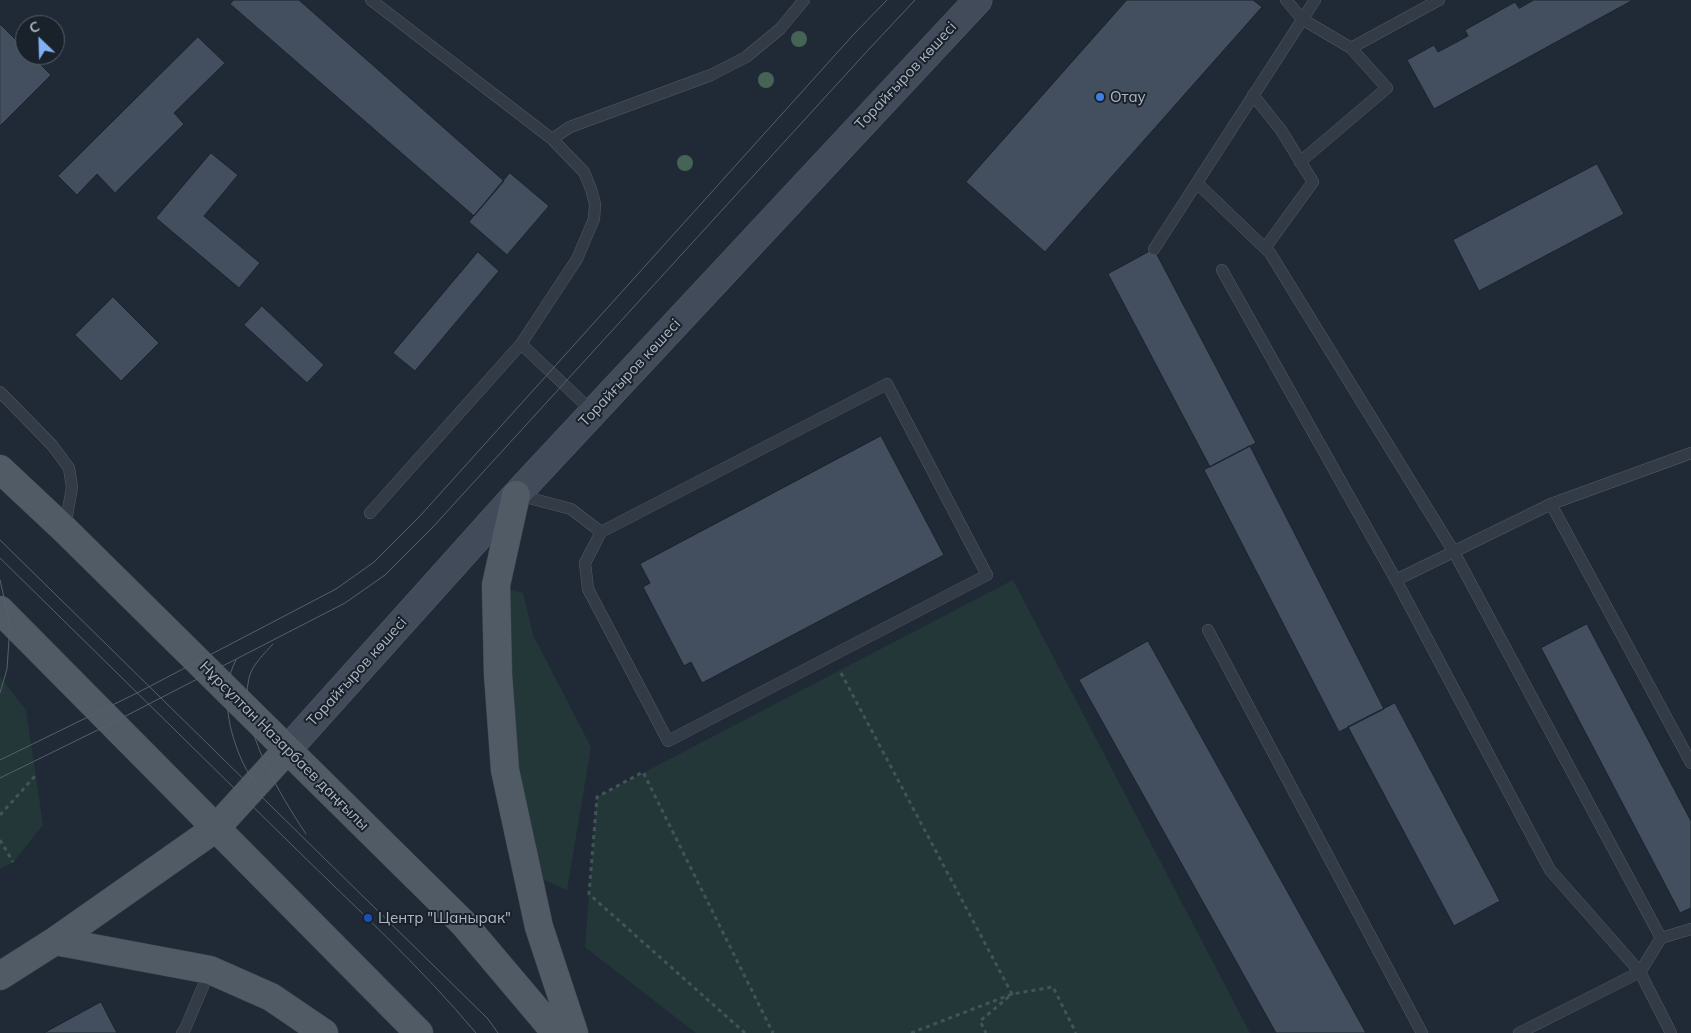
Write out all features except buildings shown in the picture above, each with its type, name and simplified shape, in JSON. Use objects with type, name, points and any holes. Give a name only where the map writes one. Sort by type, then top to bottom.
[{"type":"main road","name":"Торайғыров көшесі","points":[[287,750],[516,495],[978,0]]},
{"type":"main road","name":"Нұрсұлтан Назарбаев даңғылы","points":[[0,469],[65,530],[463,923],[556,1033]]},
{"type":"main road","points":[[516,495],[496,585],[498,674],[504,770],[539,927],[574,1033]]},
{"type":"main road","points":[[0,610],[418,1033]]},
{"type":"main road","points":[[0,976],[55,941],[216,828],[287,750]]},
{"type":"main road","points":[[55,941],[210,970],[271,997],[324,1033]]},
{"type":"lane","points":[[370,513],[521,344],[577,259],[594,219],[591,189],[584,172],[552,139],[371,0]]},
{"type":"lane","points":[[552,139],[570,126],[711,75],[746,57],[780,28],[804,0]]},
{"type":"lane","points":[[1286,0],[1302,19],[1351,48],[1387,88],[1300,162]]},
{"type":"lane","points":[[1154,249],[1315,0]]},
{"type":"lane","points":[[1351,48],[1438,0]]},
{"type":"lane","points":[[1253,95],[1281,130],[1313,182],[1265,248]]},
{"type":"lane","points":[[1197,183],[1270,253],[1454,552],[1661,938]]},
{"type":"lane","points":[[1222,270],[1396,580],[1550,870],[1640,972],[1671,1033]]},
{"type":"lane","points":[[521,344],[593,412]]},
{"type":"lane","points":[[887,384],[987,575],[668,740],[588,589],[585,563],[601,532],[887,384]]},
{"type":"lane","points":[[0,392],[52,445],[69,468],[72,487],[65,530]]},
{"type":"lane","points":[[1396,580],[1551,504],[1691,453]]},
{"type":"lane","points":[[516,495],[570,509],[601,532]]},
{"type":"lane","points":[[1551,504],[1691,763]]},
{"type":"lane","points":[[1208,630],[1422,1033]]},
{"type":"lane","points":[[1519,1033],[1640,972],[1661,938],[1691,929]]},
{"type":"lane","points":[[182,1033],[185,1030],[210,970]]},
{"type":"path","points":[[840,670],[1012,994]]},
{"type":"path","points":[[745,1033],[589,894],[597,797],[643,772],[773,1033]]},
{"type":"path","points":[[0,815],[36,775]]},
{"type":"path","points":[[0,840],[13,862]]},
{"type":"path","points":[[911,1033],[1012,994],[1053,987],[1076,1033]]},
{"type":"path","points":[[986,1033],[980,1021],[1012,994]]},
{"type":"green space","points":[[1013,580],[1250,1033],[696,1033],[585,947],[597,797]]},
{"type":"green space","points":[[510,589],[523,593],[533,635],[591,747],[567,890],[542,879],[517,766],[508,667]]},
{"type":"green space","points":[[0,677],[26,710],[43,825],[13,862],[0,869]]},
{"type":"tram line","points":[[0,760],[137,693],[336,589],[374,562],[420,516],[854,34],[887,0]]},
{"type":"tram line","points":[[0,778],[112,723],[345,603],[385,575],[432,528],[915,0]]},
{"type":"tram line","points":[[0,540],[488,1019],[498,1033]]},
{"type":"tram line","points":[[0,558],[387,938],[433,984],[476,1033]]},
{"type":"tram line","points":[[0,580],[10,625],[7,669],[0,693]]},
{"type":"tram line","points":[[273,644],[259,660],[249,678],[247,697],[249,717],[255,738],[274,781],[306,834]]},
{"type":"tram line","points":[[236,660],[228,685],[227,698],[230,725],[238,751],[257,787]]},
{"type":"place","name":"Отау","points":[[1100,97]]},
{"type":"place","name":"Центр \"Шанырак\"","points":[[368,918]]}]
